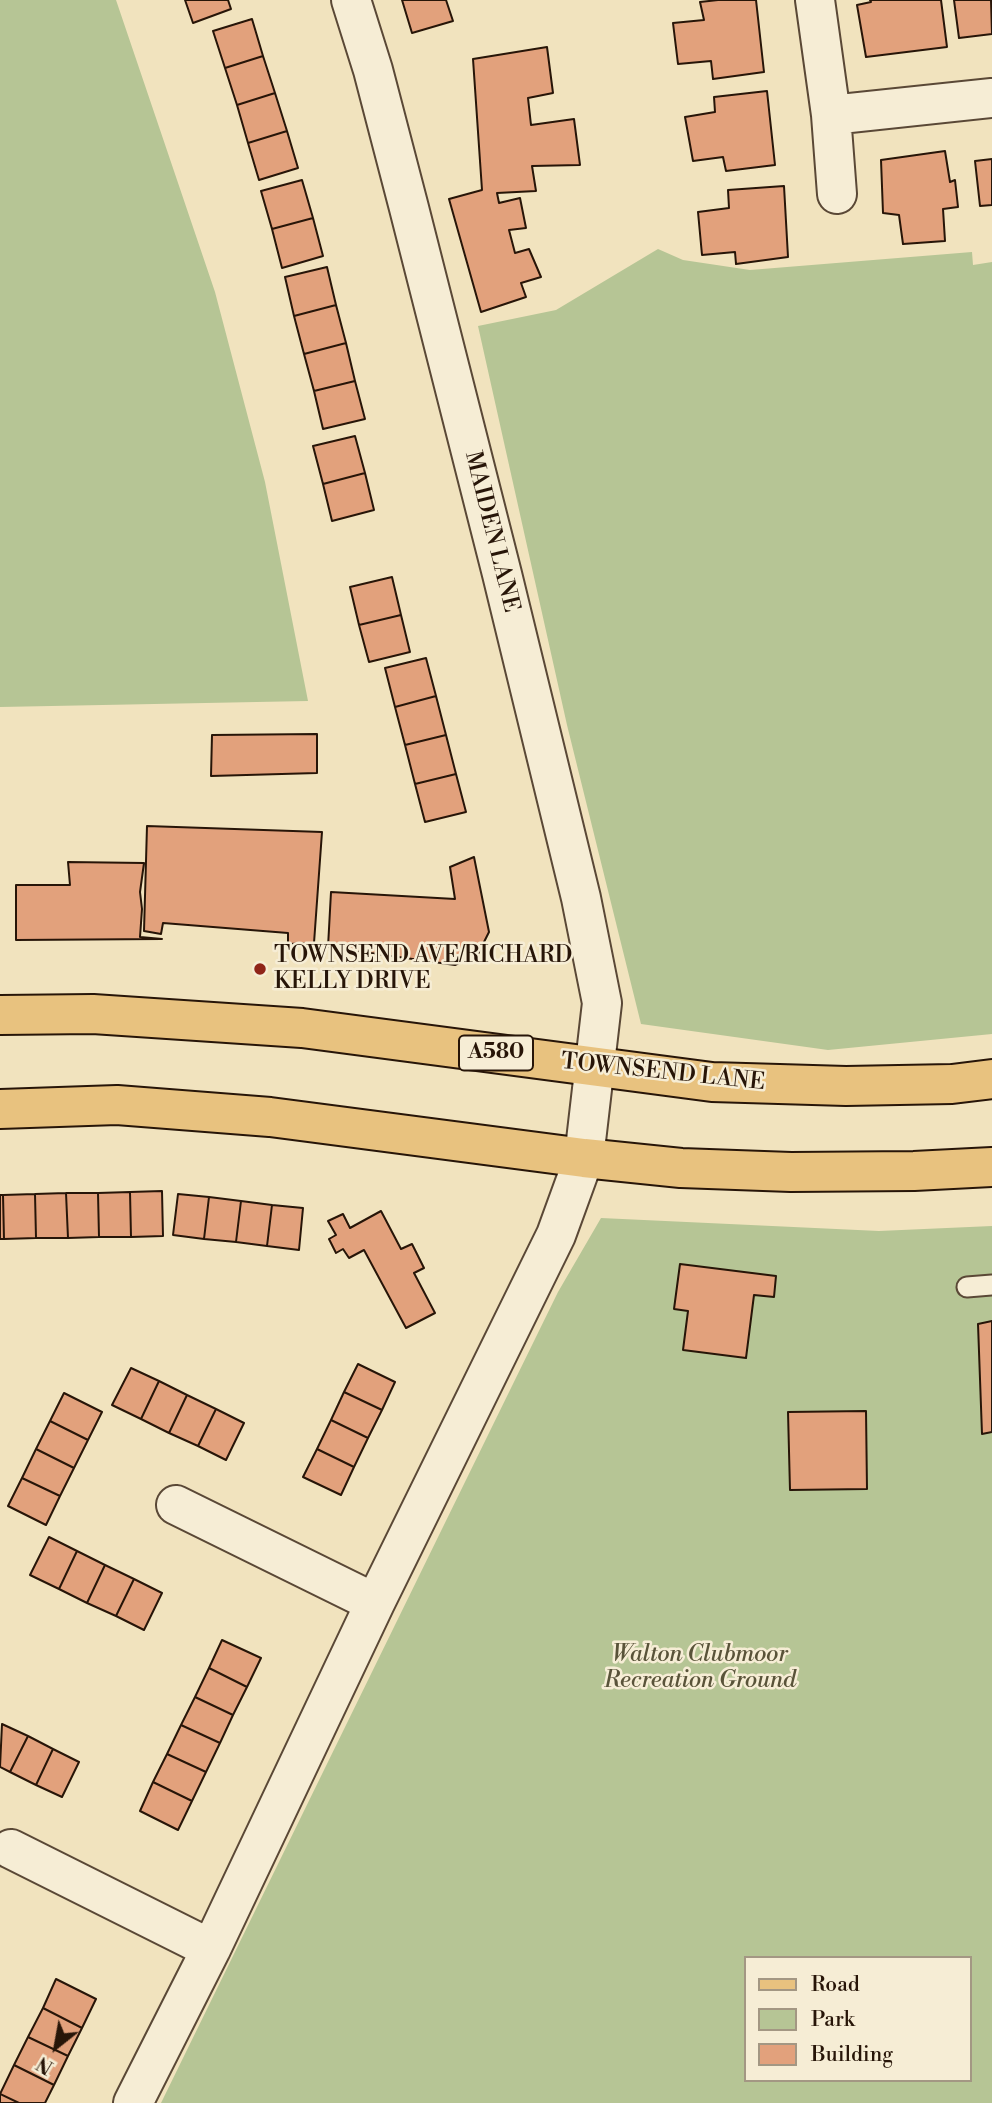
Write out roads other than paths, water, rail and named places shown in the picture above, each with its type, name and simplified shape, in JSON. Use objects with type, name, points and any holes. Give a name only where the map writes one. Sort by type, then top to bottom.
[{"type":"main road","name":"TOWNSEND LANE","points":[[0,1015],[93,1014],[302,1028],[712,1083],[819,1086],[953,1084],[992,1079]]},
{"type":"main road","points":[[0,1109],[117,1105],[270,1117],[681,1168],[791,1172],[992,1167]]},
{"type":"street","name":"MAIDEN LANE","points":[[133,2103],[211,1949],[374,1603],[556,1235],[584,1158],[595,1068],[601,1003],[582,898],[409,208],[373,70],[351,0]]},
{"type":"street","points":[[815,0],[831,115],[837,194]]},
{"type":"street","points":[[831,115],[992,98]]},
{"type":"street","points":[[176,1505],[374,1603]]},
{"type":"street","points":[[11,1849],[211,1949]]},
{"type":"lane","points":[[967,1287],[992,1285]]},
{"type":"place","name":"TOWNSEND AVE/RICHARD KELLY DRIVE","points":[[260,969]]},
{"type":"park label","name":"Walton Clubmoor Recreation Ground","points":[[700,1668]]}]
